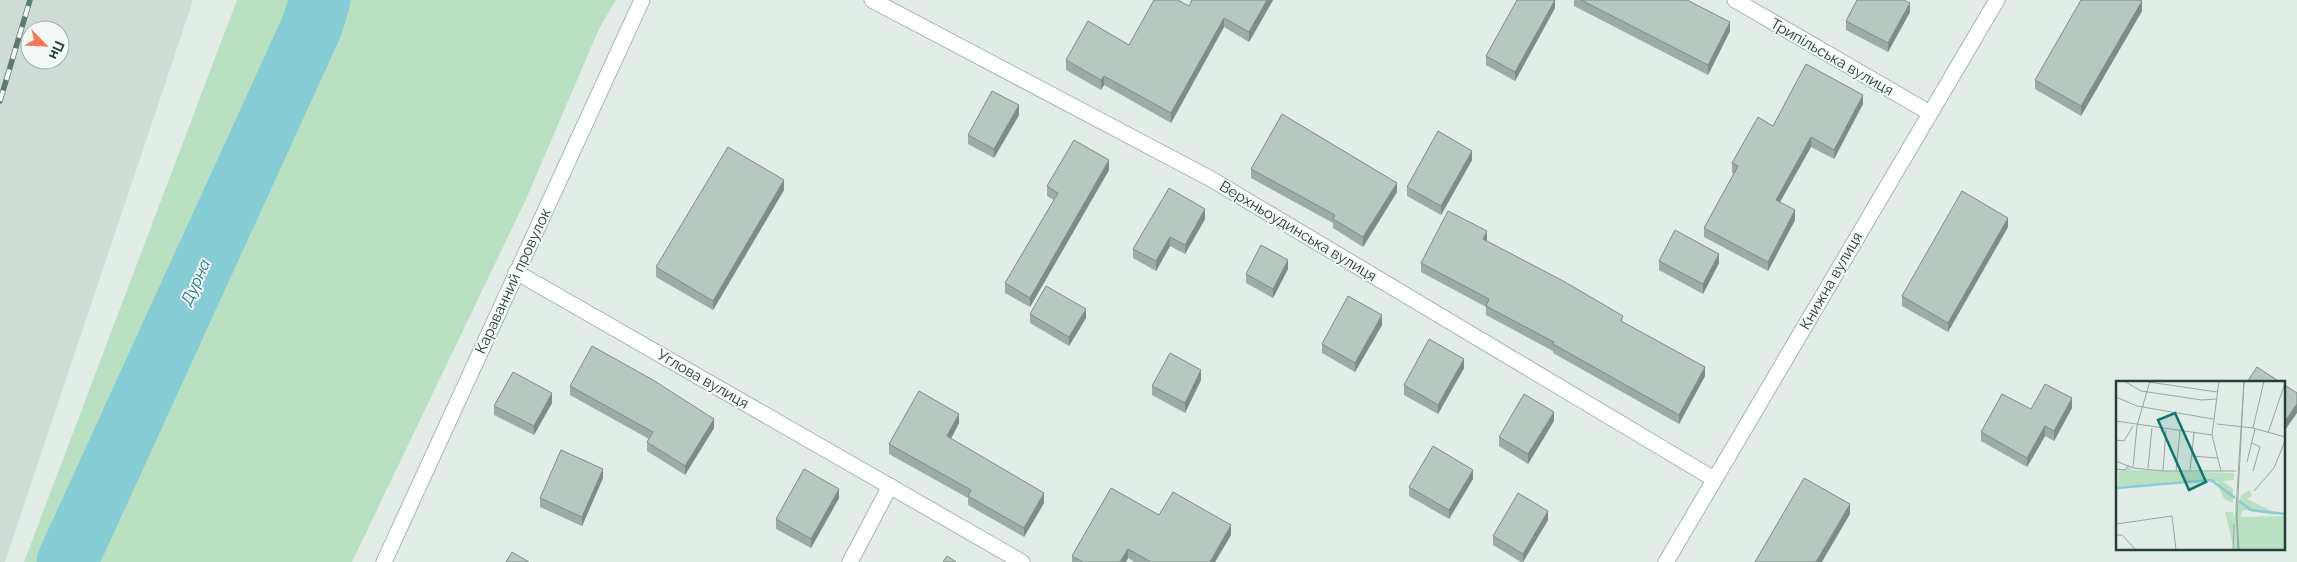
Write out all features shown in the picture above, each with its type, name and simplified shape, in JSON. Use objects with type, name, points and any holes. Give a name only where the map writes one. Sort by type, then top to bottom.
[{"type":"street","name":"Караванний провулок","points":[[384,562],[642,0]]},
{"type":"street","name":"Верхньоудинська вулиця","points":[[872,0],[1210,179],[1714,479]]},
{"type":"street","name":"Трипільська вулиця","points":[[1735,0],[1930,113]]},
{"type":"street","name":"Книжна вулиця","points":[[1666,562],[1997,0]]},
{"type":"street","name":"Углова вулиця","points":[[516,272],[1022,562]]},
{"type":"street","points":[[850,562],[890,486]]},
{"type":"shaded area","points":[[0,0],[193,0],[5,562],[0,562]]},
{"type":"green space","points":[[237,0],[616,0],[599,29],[527,197],[352,562],[24,562]]},
{"type":"building","points":[[1154,0],[1178,0],[1189,6],[1192,0],[1267,0],[1249,32],[1224,18],[1171,113],[1104,76],[1101,80],[1066,60],[1088,21],[1129,45]]},
{"type":"building","points":[[1517,0],[1555,0],[1515,72],[1486,56]]},
{"type":"building","points":[[1581,0],[1687,0],[1730,22],[1708,65]]},
{"type":"building","points":[[1857,0],[1904,0],[1910,3],[1888,43],[1846,21]]},
{"type":"building","points":[[2081,0],[2142,1],[2081,106],[2035,80]]},
{"type":"building","points":[[1806,64],[1863,95],[1834,150],[1811,137],[1776,200],[1795,210],[1768,262],[1704,228],[1738,166],[1732,163],[1758,117],[1773,126]]},
{"type":"building","points":[[992,91],[1019,105],[994,149],[968,135]]},
{"type":"building","points":[[1282,114],[1397,183],[1363,237],[1333,219],[1335,215],[1251,169]]},
{"type":"building","points":[[1438,131],[1472,151],[1441,206],[1407,187]]},
{"type":"building","points":[[1074,140],[1109,160],[1030,298],[1005,283],[1058,193],[1047,186]]},
{"type":"building","points":[[728,147],[784,180],[713,301],[656,267]]},
{"type":"building","points":[[1169,188],[1205,209],[1185,245],[1170,237],[1156,261],[1133,249]]},
{"type":"building","points":[[1962,191],[2008,218],[1948,323],[1902,296]]},
{"type":"building","points":[[1448,211],[1487,231],[1483,239],[1565,282],[1623,316],[1621,321],[1705,367],[1679,415],[1553,344],[1554,342],[1486,306],[1489,299],[1421,263]]},
{"type":"building","points":[[1675,230],[1719,254],[1703,284],[1659,261]]},
{"type":"building","points":[[1261,245],[1288,260],[1273,289],[1246,274]]},
{"type":"building","points":[[1046,286],[1086,309],[1069,337],[1030,314]]},
{"type":"building","points":[[1348,296],[1382,315],[1355,363],[1322,344]]},
{"type":"building","points":[[1429,339],[1464,359],[1438,405],[1404,385]]},
{"type":"building","points":[[592,346],[653,380],[714,419],[685,466],[647,442],[653,432],[570,386]]},
{"type":"building","points":[[1170,353],[1201,370],[1185,403],[1152,386]]},
{"type":"building","points":[[2257,367],[2278,381],[2248,381]]},
{"type":"building","points":[[513,372],[552,393],[534,426],[494,406]]},
{"type":"building","points":[[2045,384],[2072,398],[2054,431],[2045,426],[2027,458],[1981,432],[2002,394],[2031,409]]},
{"type":"building","points":[[2284,385],[2297,393],[2297,404],[2284,423]]},
{"type":"building","points":[[919,391],[959,414],[947,436],[1044,493],[1024,528],[968,496],[971,490],[889,444]]},
{"type":"building","points":[[1524,394],[1554,412],[1528,454],[1499,437]]},
{"type":"building","points":[[1433,446],[1473,470],[1449,510],[1409,487]]},
{"type":"building","points":[[561,450],[603,469],[582,517],[540,498]]},
{"type":"building","points":[[804,469],[839,489],[811,539],[776,519]]},
{"type":"building","points":[[1804,478],[1850,504],[1816,562],[1755,562]]},
{"type":"building","points":[[1111,488],[1159,515],[1173,492],[1231,525],[1210,562],[1151,562],[1128,549],[1120,562],[1083,562],[1072,556]]},
{"type":"building","points":[[1518,493],[1548,511],[1523,554],[1493,536]]},
{"type":"building","points":[[512,552],[529,562],[506,562]]},
{"type":"building","points":[[947,556],[956,562],[943,562]]},
{"type":"waterway","name":"Дурна","points":[[67,562],[312,26],[320,0]]},
{"type":"railway","points":[[0,101],[30,0]]}]
